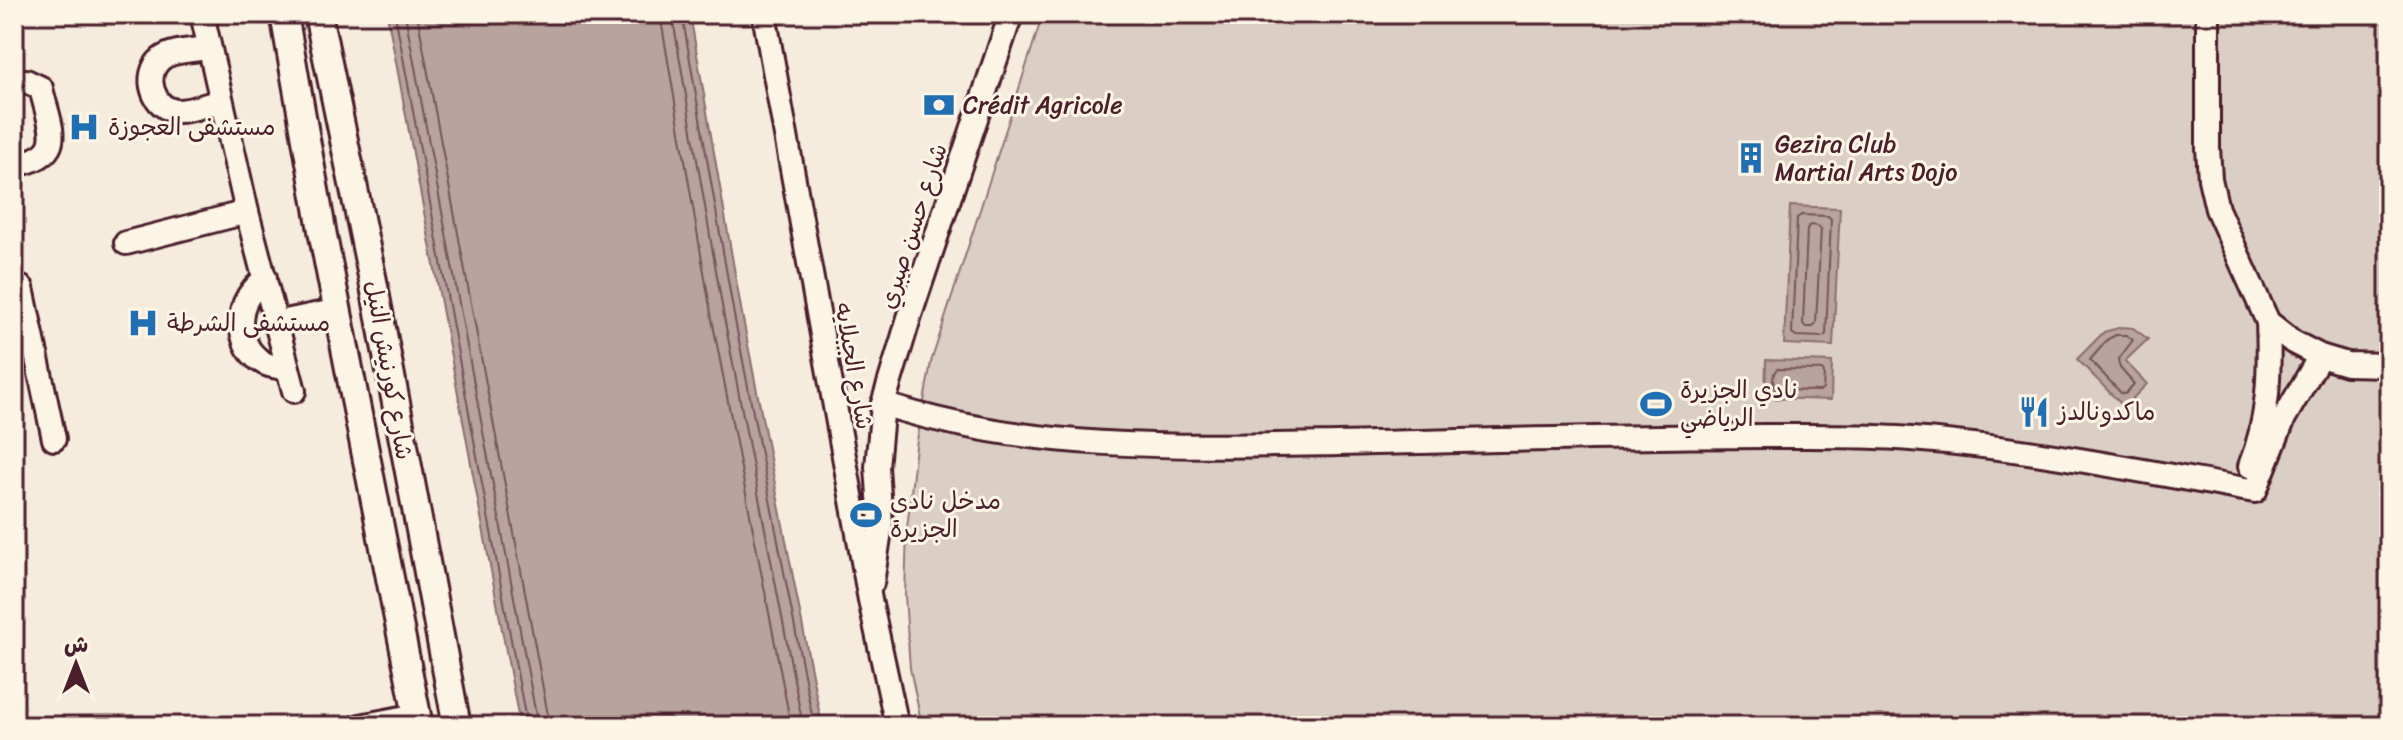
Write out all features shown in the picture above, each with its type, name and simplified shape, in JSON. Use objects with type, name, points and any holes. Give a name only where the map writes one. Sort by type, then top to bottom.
[{"type":"main road","name":"شارع كورنيش النيل","points":[[284,14],[323,236],[418,720]]},
{"type":"main road","name":"شارع كورنيش النيل","points":[[318,14],[360,212],[457,726]]},
{"type":"main road","points":[[323,236],[345,229],[360,212]]},
{"type":"main road","points":[[331,273],[353,273],[373,281]]},
{"type":"street","points":[[202,14],[247,212],[265,278],[291,380],[265,364],[249,349],[241,328],[248,296],[265,278]]},
{"type":"street","name":"شارع الجبلايه","points":[[764,14],[870,600],[897,726]]},
{"type":"street","name":"شارع حسن صبري","points":[[870,600],[881,524],[877,467],[883,404],[1011,14]]},
{"type":"street","points":[[2208,14],[2210,179],[2217,209],[2268,322],[2270,367],[2259,462]]},
{"type":"street","points":[[209,48],[163,56],[151,76],[152,89],[166,107],[178,111],[221,101]]},
{"type":"street","points":[[14,82],[26,81],[41,88],[52,139],[48,150],[39,159],[14,165]]},
{"type":"street","points":[[126,243],[247,212]]},
{"type":"street","points":[[14,288],[22,288],[54,439]]},
{"type":"street","points":[[276,323],[339,310]]},
{"type":"street","points":[[2268,322],[2293,342],[2320,356],[2347,364],[2389,365]]},
{"type":"street","points":[[883,404],[911,413],[1013,434],[1124,444],[1269,446],[1765,436],[1896,438],[2048,454],[2248,490],[2259,462],[2320,356]]},
{"type":"street","points":[[360,726],[418,720]]},
{"type":"shaded area","name":"نادي الجزيرة الرياضي","points":[[1043,14],[2389,14],[2389,726],[922,726],[910,668],[905,596],[907,529],[916,446],[931,362]]},
{"type":"water","points":[[387,14],[690,14],[742,314],[822,726],[520,726]]},
{"type":"water","points":[[1790,206],[1840,208],[1833,346],[1784,344]]},
{"type":"water","points":[[2122,327],[2133,328],[2148,339],[2125,361],[2147,384],[2124,407],[2077,359],[2104,332]]},
{"type":"water","points":[[1766,360],[1832,362],[1831,400],[1765,398]]},
{"type":"place","name":"Crédit Agricole","points":[[939,105]]},
{"type":"place","name":"مستشفى العجوزة","points":[[84,127]]},
{"type":"place","name":"Gezira Club Martial Arts Dojo","points":[[1751,158]]},
{"type":"place","name":"مستشفى الشرطة","points":[[143,323]]},
{"type":"place","name":"نادي الجزيرة الرياضي","points":[[1656,404]]},
{"type":"place","name":"ماكدونالدز","points":[[2034,412]]},
{"type":"place","name":"مدخل نادى الجزيرة","points":[[866,515]]}]
